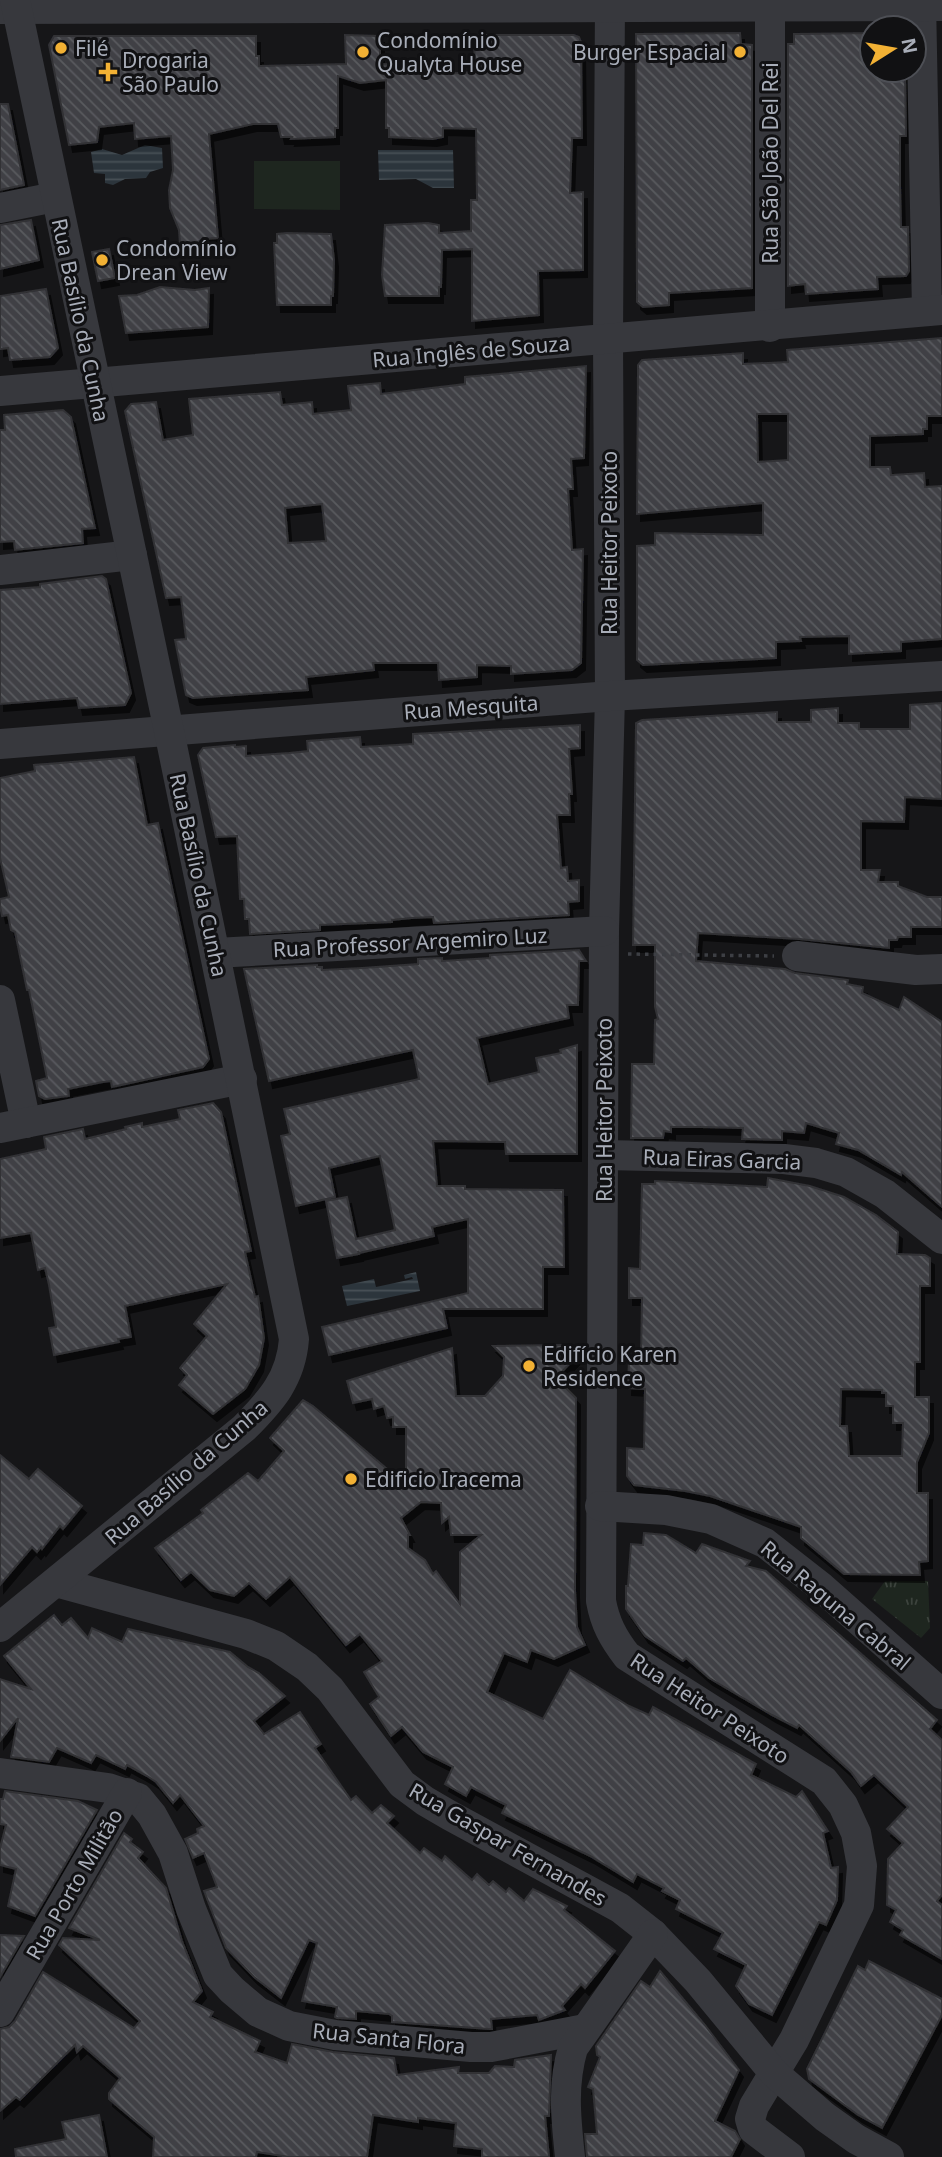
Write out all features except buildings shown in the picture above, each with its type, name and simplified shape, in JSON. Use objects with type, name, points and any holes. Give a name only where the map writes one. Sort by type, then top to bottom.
[{"type":"street","name":"Rua São João Del Rei","points":[[770,3],[770,327]]},
{"type":"street","name":"Rua Heitor Peixoto","points":[[610,4],[610,696],[604,943],[601,1601],[609,1629],[627,1656],[824,1781],[843,1805],[856,1833],[862,1866],[859,1905],[800,2029],[754,2106],[751,2119],[753,2129],[790,2157]]},
{"type":"street","points":[[10,6],[928,4],[935,311]]},
{"type":"street","name":"Rua Basílio da Cunha","points":[[0,1627],[244,1428],[271,1401],[286,1375],[293,1352],[293,1339],[216,953],[55,197],[10,6]]},
{"type":"street","points":[[0,208],[55,197]]},
{"type":"street","name":"Rua Inglês de Souza","points":[[0,391],[935,311]]},
{"type":"street","points":[[0,570],[132,555]]},
{"type":"street","name":"Rua Mesquita","points":[[0,744],[610,696],[942,676]]},
{"type":"street","name":"Rua Professor Argemiro Luz","points":[[216,953],[604,943]]},
{"type":"street","points":[[797,956],[915,970],[942,969]]},
{"type":"street","points":[[0,1000],[13,1125],[242,1079]]},
{"type":"street","name":"Rua Eiras Garcia","points":[[605,1155],[784,1159],[816,1163],[846,1172],[885,1194],[942,1239]]},
{"type":"street","name":"Rua Raguna Cabral","points":[[600,1506],[666,1510],[711,1519],[765,1543],[820,1586],[942,1694]]},
{"type":"street","name":"Rua Gaspar Fernandes","points":[[56,1582],[246,1634],[276,1646],[307,1667],[330,1689],[402,1784],[449,1815],[620,1908],[653,1934],[698,1981],[774,2073],[825,2117],[856,2139],[889,2157]]},
{"type":"street","points":[[0,1773],[127,1793]]},
{"type":"street","name":"Rua Porto Militão","points":[[0,2012],[127,1793]]},
{"type":"street","name":"Rua Santa Flora","points":[[127,1793],[138,1798],[152,1815],[173,1853],[191,1909],[218,1975],[258,2012],[289,2026],[335,2035],[471,2048],[491,2047],[585,2029]]},
{"type":"street","points":[[570,2157],[564,2101],[567,2068],[573,2048],[653,1934]]},
{"type":"path","points":[[604,943],[797,956]]},
{"type":"green space","points":[[254,161],[340,161],[340,210],[254,209]]},
{"type":"green space","points":[[885,1581],[928,1581],[930,1628],[921,1638],[872,1599]]},
{"type":"shaded area","points":[[145,145],[162,148],[163,168],[150,172],[146,178],[125,179],[113,185],[105,183],[105,174],[94,173],[91,152],[102,149],[122,155]]},
{"type":"shaded area","points":[[378,150],[453,150],[454,188],[433,188],[416,179],[379,180]]},
{"type":"shaded area","points":[[416,1272],[420,1291],[347,1306],[342,1286],[374,1279],[376,1287],[413,1279],[405,1279],[404,1275]]},
{"type":"place","name":"Filé","points":[[61,48]]},
{"type":"place","name":"Condomínio Qualyta House","points":[[363,52]]},
{"type":"place","name":"Burger Espacial","points":[[740,52]]},
{"type":"place","name":"Drogaria São Paulo","points":[[108,72]]},
{"type":"place","name":"Condomínio Drean View","points":[[102,260]]},
{"type":"place","name":"Edifício Karen Residence","points":[[529,1366]]},
{"type":"place","name":"Edificio Iracema","points":[[351,1479]]}]
